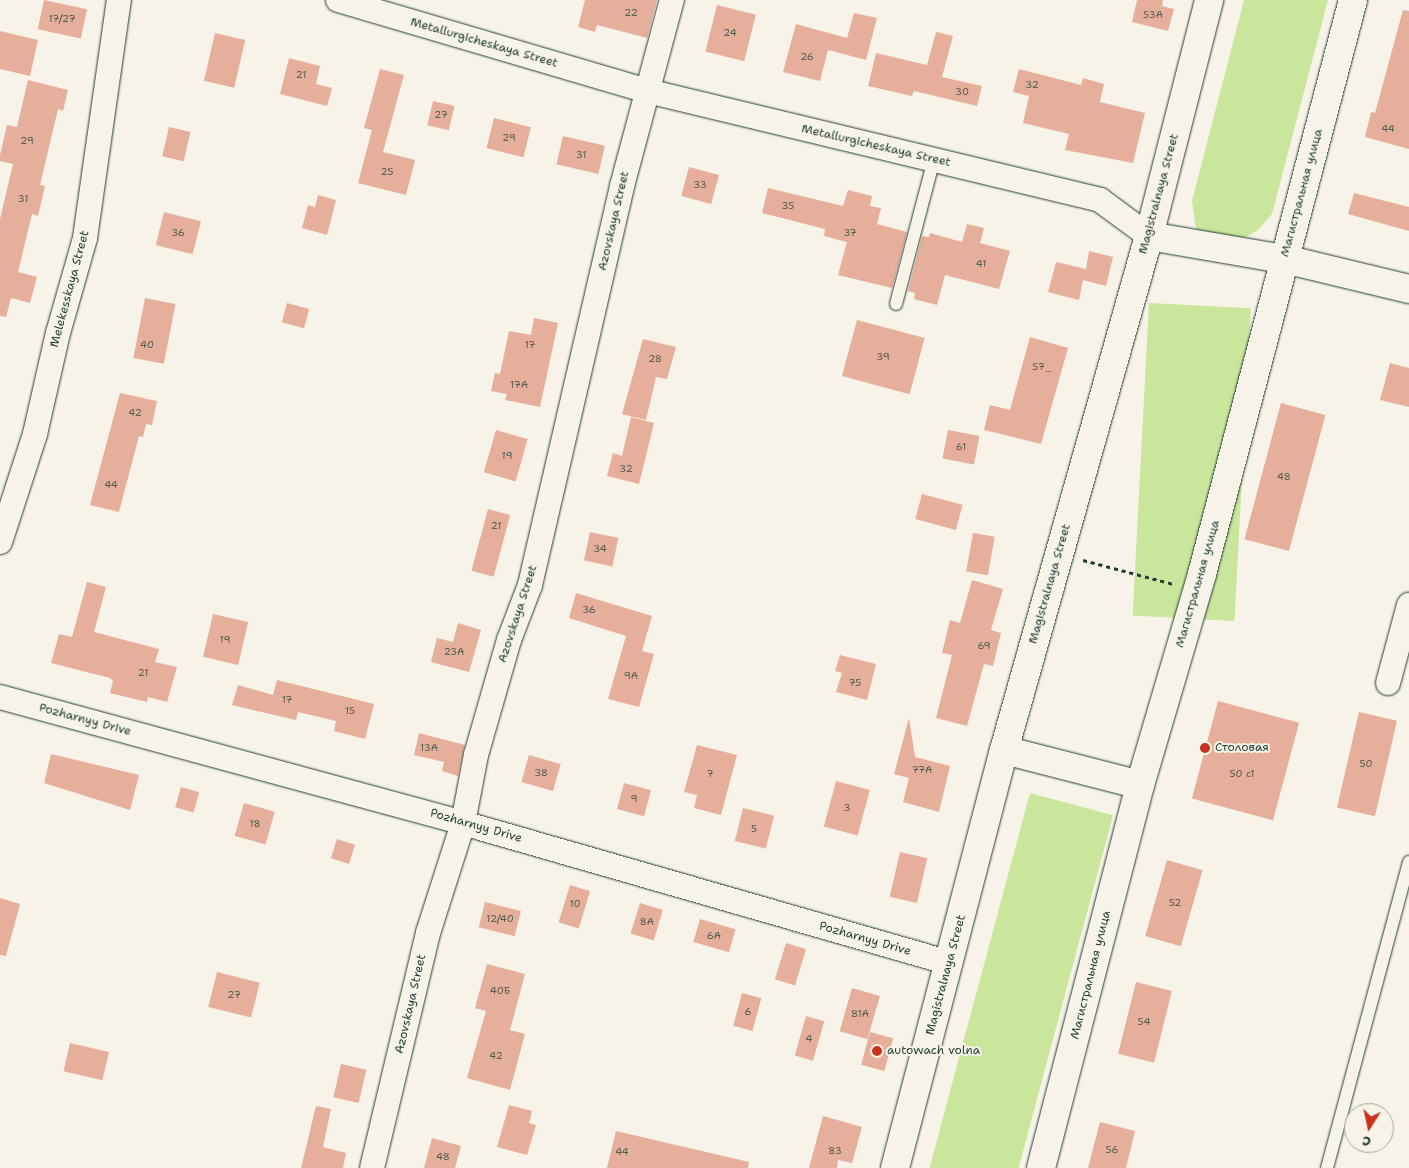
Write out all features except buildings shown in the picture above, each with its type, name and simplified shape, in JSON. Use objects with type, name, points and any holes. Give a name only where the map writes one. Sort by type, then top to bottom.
[{"type":"main road","name":"Magistralnaya Street","points":[[895,1168],[1004,750],[1149,236],[1209,0]]},
{"type":"main road","name":"Магистральная улица","points":[[1041,1168],[1140,784],[1198,590],[1353,0]]},
{"type":"main road","name":"Metallurgicheskaya Street","points":[[1149,236],[1284,259],[1409,290]]},
{"type":"main road","points":[[1004,750],[1140,784]]},
{"type":"street","name":"Melekesskaya Street","points":[[0,542],[35,434],[58,333],[84,238],[119,0]]},
{"type":"street","name":"Metallurgicheskaya Street","points":[[338,0],[647,91],[1100,200],[1149,236]]},
{"type":"street","name":"Azovskaya Street","points":[[372,1168],[428,933],[463,822],[476,755],[509,640],[530,584],[647,91],[672,0]]},
{"type":"street","points":[[1388,683],[1409,605]]},
{"type":"street","name":"Pozharnyy Drive","points":[[0,696],[463,822],[950,963]]},
{"type":"lane","points":[[896,304],[934,160]]},
{"type":"lane","points":[[1327,1168],[1409,862]]},
{"type":"path","points":[[1058,554],[1198,590]]},
{"type":"green space","points":[[1244,0],[1328,0],[1272,214],[1258,230],[1241,240],[1196,230],[1192,201]]},
{"type":"green space","points":[[1149,303],[1251,308],[1234,621],[1133,616]]},
{"type":"green space","points":[[1030,793],[1113,815],[1019,1168],[930,1168]]},
{"type":"place","name":"Столовая","points":[[1205,748]]},
{"type":"place","name":"autowach volna","points":[[877,1051]]}]
